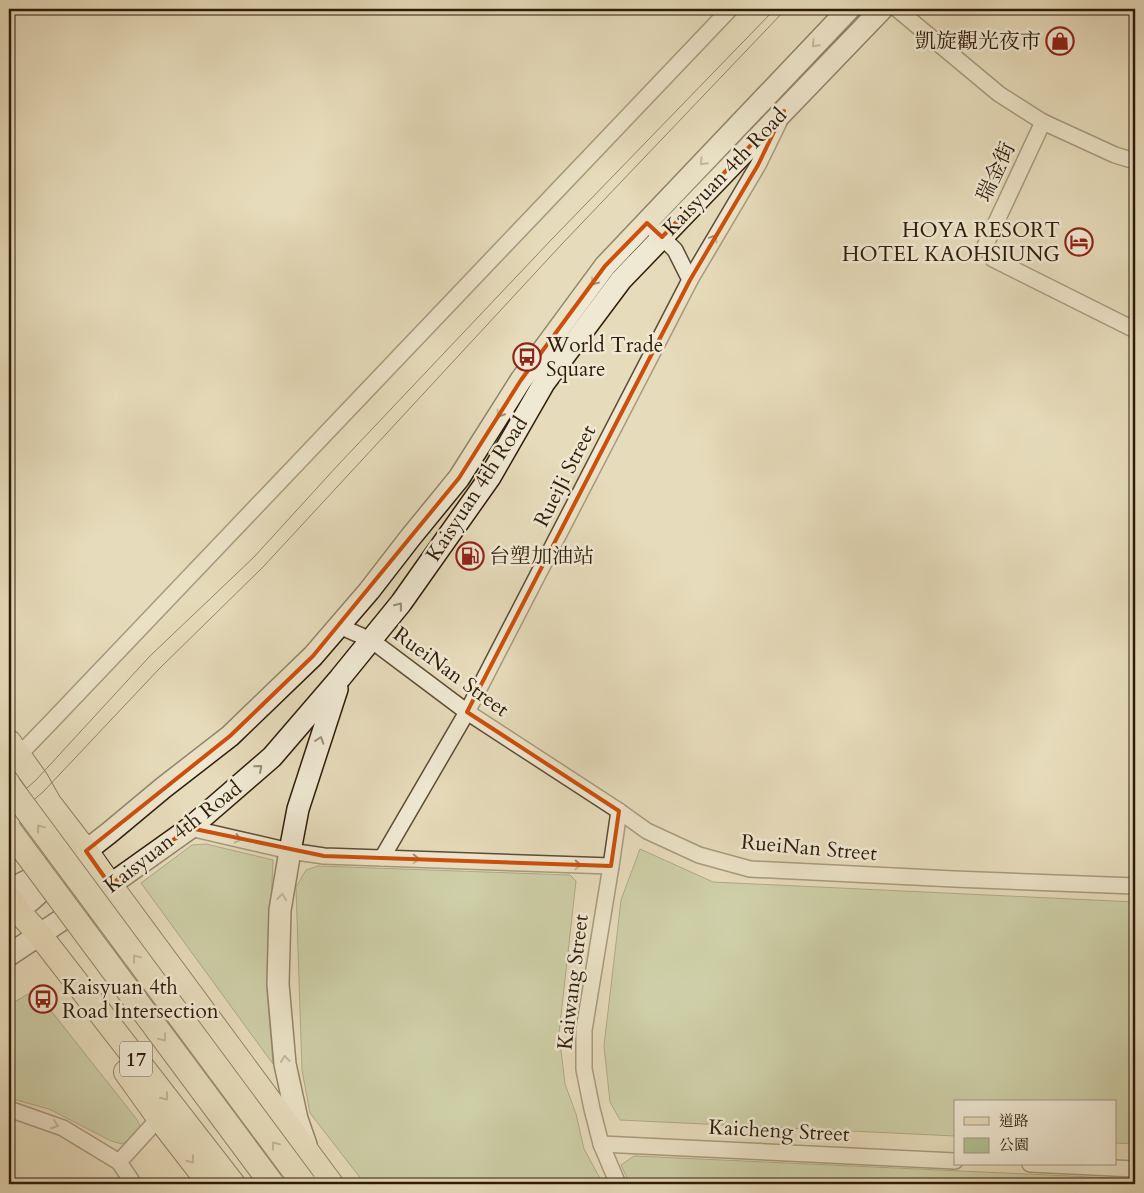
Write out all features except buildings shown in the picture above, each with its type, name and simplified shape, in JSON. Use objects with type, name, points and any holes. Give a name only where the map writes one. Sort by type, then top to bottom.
[{"type":"main road","points":[[12,753],[43,792],[48,803],[86,851],[331,1184]]},
{"type":"main road","points":[[9,786],[304,1184]]},
{"type":"main road","name":"17","points":[[9,830],[272,1184]]},
{"type":"main road","points":[[110,886],[131,894],[297,1120],[347,1184]]},
{"type":"main road","name":"17","points":[[11,904],[39,934],[233,1184]]},
{"type":"main road","name":"17","points":[[39,934],[42,960],[210,1184]]},
{"type":"street","points":[[12,753],[730,9]]},
{"type":"street","name":"Kaisyuan 4th Road","points":[[11,904],[30,901],[86,851],[230,736],[313,656],[369,591],[459,478],[521,380],[605,266],[849,9]]},
{"type":"street","name":"Kaisyuan 4th Road","points":[[14,951],[102,893],[190,828],[272,757],[402,603],[490,477],[544,383],[621,280],[882,9]]},
{"type":"street","points":[[897,9],[999,94],[1044,122],[1115,155],[1135,161]]},
{"type":"street","points":[[690,280],[758,165],[784,111]]},
{"type":"street","name":"瑞金街","points":[[1044,122],[985,246],[993,259],[1135,330]]},
{"type":"street","points":[[646,223],[675,250],[690,280]]},
{"type":"street","name":"RueiJi Street","points":[[382,858],[467,712],[690,280]]},
{"type":"street","name":"RueiNan Street","points":[[339,626],[371,640],[467,712],[646,831],[699,855],[750,869],[954,880],[1135,886]]},
{"type":"street","points":[[310,1157],[297,1120],[285,1064],[278,984],[280,910],[298,809],[340,678]]},
{"type":"street","name":"Kaiwang Street","points":[[618,811],[611,866],[584,1030],[584,1069],[592,1109],[601,1144],[618,1184]]},
{"type":"street","points":[[190,828],[290,851],[324,856],[611,866]]},
{"type":"street","points":[[9,970],[14,951]]},
{"type":"street","points":[[9,1110],[64,1128],[119,1162],[132,1184]]},
{"type":"street","points":[[119,1162],[159,1118]]},
{"type":"street","name":"Kaicheng Street","points":[[601,1144],[954,1161]]},
{"type":"street","points":[[1072,1166],[1135,1169]]},
{"type":"highlighted area","points":[[784,111],[758,165],[690,280],[467,712],[619,811],[611,866],[324,856],[190,828],[110,885],[86,851],[230,736],[313,656],[459,478],[521,380],[605,266],[647,223],[662,237]]},
{"type":"green space","points":[[206,844],[273,860],[267,992],[273,1064],[141,883],[192,845]]},
{"type":"green space","points":[[640,849],[713,882],[1135,902],[1135,1144],[1116,1143],[1116,1100],[954,1100],[954,1136],[620,1120],[610,1102],[604,1046],[621,900]]},
{"type":"green space","points":[[318,866],[570,875],[576,881],[559,1033],[565,1084],[576,1114],[584,1149],[603,1184],[365,1184],[310,1113],[302,1070],[296,887],[306,870]]},
{"type":"green space","points":[[30,993],[37,993],[135,1117],[140,1125],[137,1135],[122,1144],[111,1141],[49,1109],[9,1098],[9,1005]]},
{"type":"green space","points":[[634,1156],[1135,1179],[1135,1184],[630,1184],[621,1165]]},
{"type":"tram line","points":[[9,804],[36,780],[150,656],[254,557],[338,465],[552,239],[775,9]]},
{"type":"tram line","points":[[9,821],[43,792],[159,669],[263,567],[561,245],[786,9]]},
{"type":"place","name":"凱旋觀光夜市","points":[[1060,41]]},
{"type":"place","name":"HOYA RESORT HOTEL KAOHSIUNG","points":[[1079,242]]},
{"type":"place","name":"World Trade Square","points":[[527,357]]},
{"type":"place","name":"台塑加油站","points":[[470,556]]},
{"type":"place","name":"Kaisyuan 4th Road Intersection","points":[[43,999]]}]
